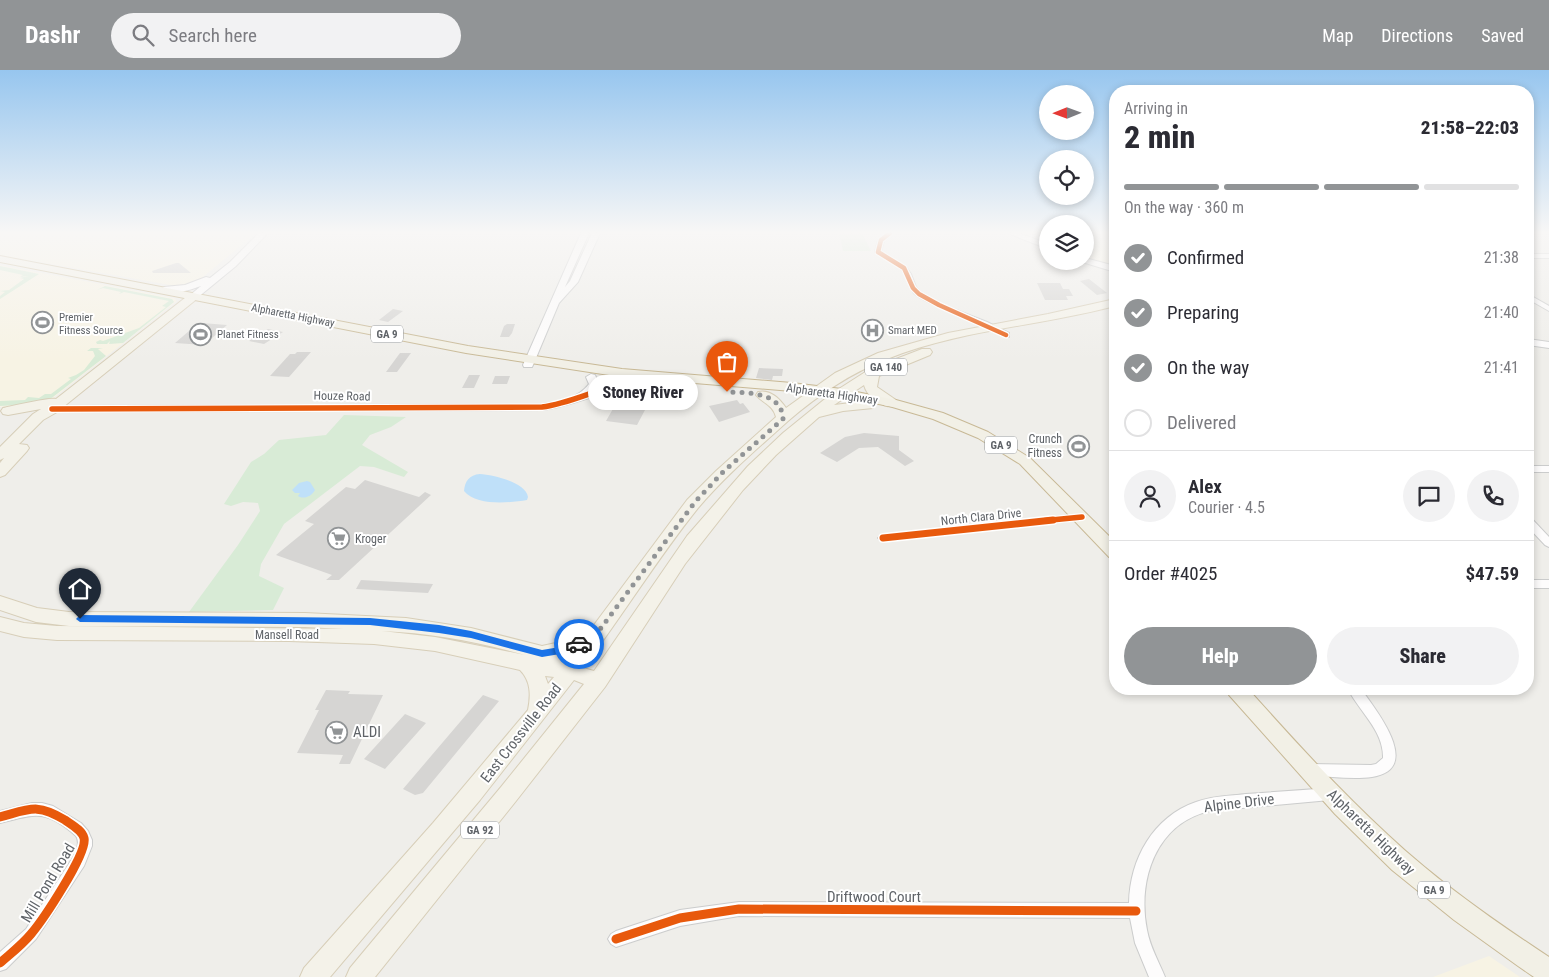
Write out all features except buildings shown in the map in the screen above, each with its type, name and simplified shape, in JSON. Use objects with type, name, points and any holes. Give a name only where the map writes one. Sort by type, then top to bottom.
[{"type":"highway","name":"Alpharetta Highway","points":[[86,275],[530,361],[613,372],[785,387],[811,394],[891,402],[955,424],[988,439],[1016,455],[1032,467],[1109,546]]},
{"type":"highway","name":"Alpharetta Highway","points":[[530,361],[591,377],[627,383],[763,395],[811,394]]},
{"type":"highway","name":"Alpharetta Highway","points":[[835,397],[932,423],[991,451],[1053,488]]},
{"type":"highway","points":[[991,451],[1016,455]]},
{"type":"highway","name":"Alpharetta Highway","points":[[1241,695],[1330,794],[1381,844],[1443,897],[1549,972]]},
{"type":"main road","points":[[164,290],[193,286],[215,275]]},
{"type":"main road","points":[[0,455],[38,416],[52,409],[219,275]]},
{"type":"main road","points":[[172,314],[192,306],[220,300]]},
{"type":"main road","name":"GA 140","points":[[785,387],[838,377],[900,349],[946,336],[1062,316],[1109,304]]},
{"type":"main road","name":"GA 140","points":[[835,397],[875,372],[910,357],[940,348],[1076,322],[1109,314]]},
{"type":"main road","points":[[875,372],[870,380],[870,386],[877,394],[891,402]]},
{"type":"main road","name":"GA 92","points":[[811,394],[838,377]]},
{"type":"main road","points":[[4,412],[46,404],[78,388]]},
{"type":"main road","name":"East Crossville Road","points":[[313,977],[463,806],[537,714],[571,671],[684,515],[724,471],[811,394]]},
{"type":"main road","points":[[763,395],[780,408],[783,419]]},
{"type":"main road","name":"GA 92","points":[[359,977],[500,806],[598,681],[694,537],[723,500],[756,465],[835,397]]},
{"type":"main road","points":[[813,414],[843,407],[868,405]]},
{"type":"main road","points":[[0,472],[49,418],[52,409]]},
{"type":"main road","name":"Houze Road","points":[[4,412],[52,409]]},
{"type":"main road","points":[[4,412],[28,418],[29,425]]},
{"type":"main road","points":[[649,603],[653,582],[687,528],[684,515]]},
{"type":"main road","name":"Mansell Road","points":[[1,606],[36,615],[69,618],[313,620],[406,625],[471,635],[534,658],[550,669],[571,671],[598,681]]},
{"type":"main road","name":"Mansell Road","points":[[0,624],[24,630],[57,633],[289,634],[374,637],[534,658]]},
{"type":"main road","points":[[537,714],[540,696],[538,682],[532,670],[534,658],[570,648],[598,632]]},
{"type":"street","points":[[530,361],[557,303],[560,288],[566,275]]},
{"type":"street","points":[[557,303],[577,275]]},
{"type":"street","points":[[907,275],[910,285],[916,292],[935,303],[1006,334]]},
{"type":"street","points":[[1534,300],[1549,309]]},
{"type":"street","points":[[1534,343],[1549,345]]},
{"type":"street","points":[[585,396],[594,384],[591,377]]},
{"type":"street","name":"Houze Road","points":[[52,409],[285,407],[529,408],[558,406],[606,387],[627,383]]},
{"type":"street","points":[[1534,469],[1549,469]]},
{"type":"street","name":"North Clara Drive","points":[[883,538],[1082,517]]},
{"type":"street","points":[[1534,527],[1549,543]]},
{"type":"street","points":[[1534,584],[1549,584]]},
{"type":"street","points":[[1309,770],[1375,770],[1382,768],[1388,763],[1390,751],[1378,724],[1358,695]]},
{"type":"street","name":"Alpine Drive","points":[[1157,977],[1145,950],[1136,911],[1137,880],[1145,853],[1160,831],[1180,815],[1217,803],[1330,794]]},
{"type":"street","name":"Mill Pond Road","points":[[0,817],[32,809],[42,809],[82,830],[86,840],[79,861],[31,934],[0,963]]},
{"type":"street","name":"Driftwood Court","points":[[616,939],[680,918],[739,909],[1136,911]]},
{"type":"shaded area","points":[[0,275],[54,275],[174,298],[177,301],[52,399],[36,405],[0,407]]},
{"type":"shaded area","points":[[115,275],[205,275],[189,285],[176,286]]},
{"type":"shaded area","points":[[1489,956],[1520,977],[1433,977]]},
{"type":"green space","points":[[23,275],[37,275],[0,299],[0,296],[5,292],[0,291],[9,290],[24,279],[20,278],[28,276],[20,277]]},
{"type":"green space","points":[[105,286],[172,299],[174,302],[123,343],[109,344],[110,341],[107,344],[97,344],[96,342],[100,340],[103,341],[139,328],[166,307],[162,306],[169,301],[124,292],[119,294],[121,292],[103,288],[97,290]]},
{"type":"green space","points":[[91,348],[103,348],[98,349],[106,356],[49,400],[36,404],[0,406],[0,401],[25,400],[28,397],[39,398],[45,394],[51,394],[71,379],[68,378],[84,370],[95,356],[93,351],[87,351]]},
{"type":"green space","points":[[344,415],[406,417],[391,427],[370,435],[362,445],[408,472],[404,477],[374,467],[360,466],[284,524],[261,564],[259,576],[284,588],[273,610],[189,612],[238,545],[260,511],[258,503],[243,502],[231,506],[224,504],[251,462],[264,454],[279,440],[326,435]]},
{"type":"water","points":[[480,474],[515,483],[526,492],[527,500],[493,502],[469,496],[464,491],[465,484],[470,477]]},
{"type":"water","points":[[310,482],[315,490],[310,496],[300,497],[298,496],[300,493],[295,493],[292,490],[299,483]]},
{"type":"cycle path","points":[[908,275],[913,288],[919,294],[1006,335]]},
{"type":"cycle path","points":[[52,409],[542,407],[554,406],[605,388],[627,383]]},
{"type":"cycle path","points":[[883,538],[1082,517]]},
{"type":"cycle path","points":[[0,817],[26,810],[45,810],[76,828],[85,840],[85,846],[79,861],[31,934],[0,963]]},
{"type":"cycle path","points":[[616,939],[680,918],[739,909],[1136,911]]},
{"type":"way so far","points":[[579,644],[598,632],[674,527],[695,502],[724,471],[783,419],[782,411],[775,402],[763,395],[727,392]]},
{"type":"place","name":"Premier Fitness Source","points":[[43,323]]},
{"type":"place","name":"Smart MED","points":[[872,330]]},
{"type":"place","name":"Planet Fitness","points":[[201,334]]},
{"type":"place","name":"Stoney River","points":[[727,392]]},
{"type":"place","name":"Crunch Fitness","points":[[1078,446]]},
{"type":"place","name":"Kroger","points":[[339,539]]},
{"type":"place","name":"ALDI","points":[[337,732]]},
{"type":"route","points":[[80,619],[370,622],[439,629],[511,644],[542,653],[560,651],[579,644]]}]
